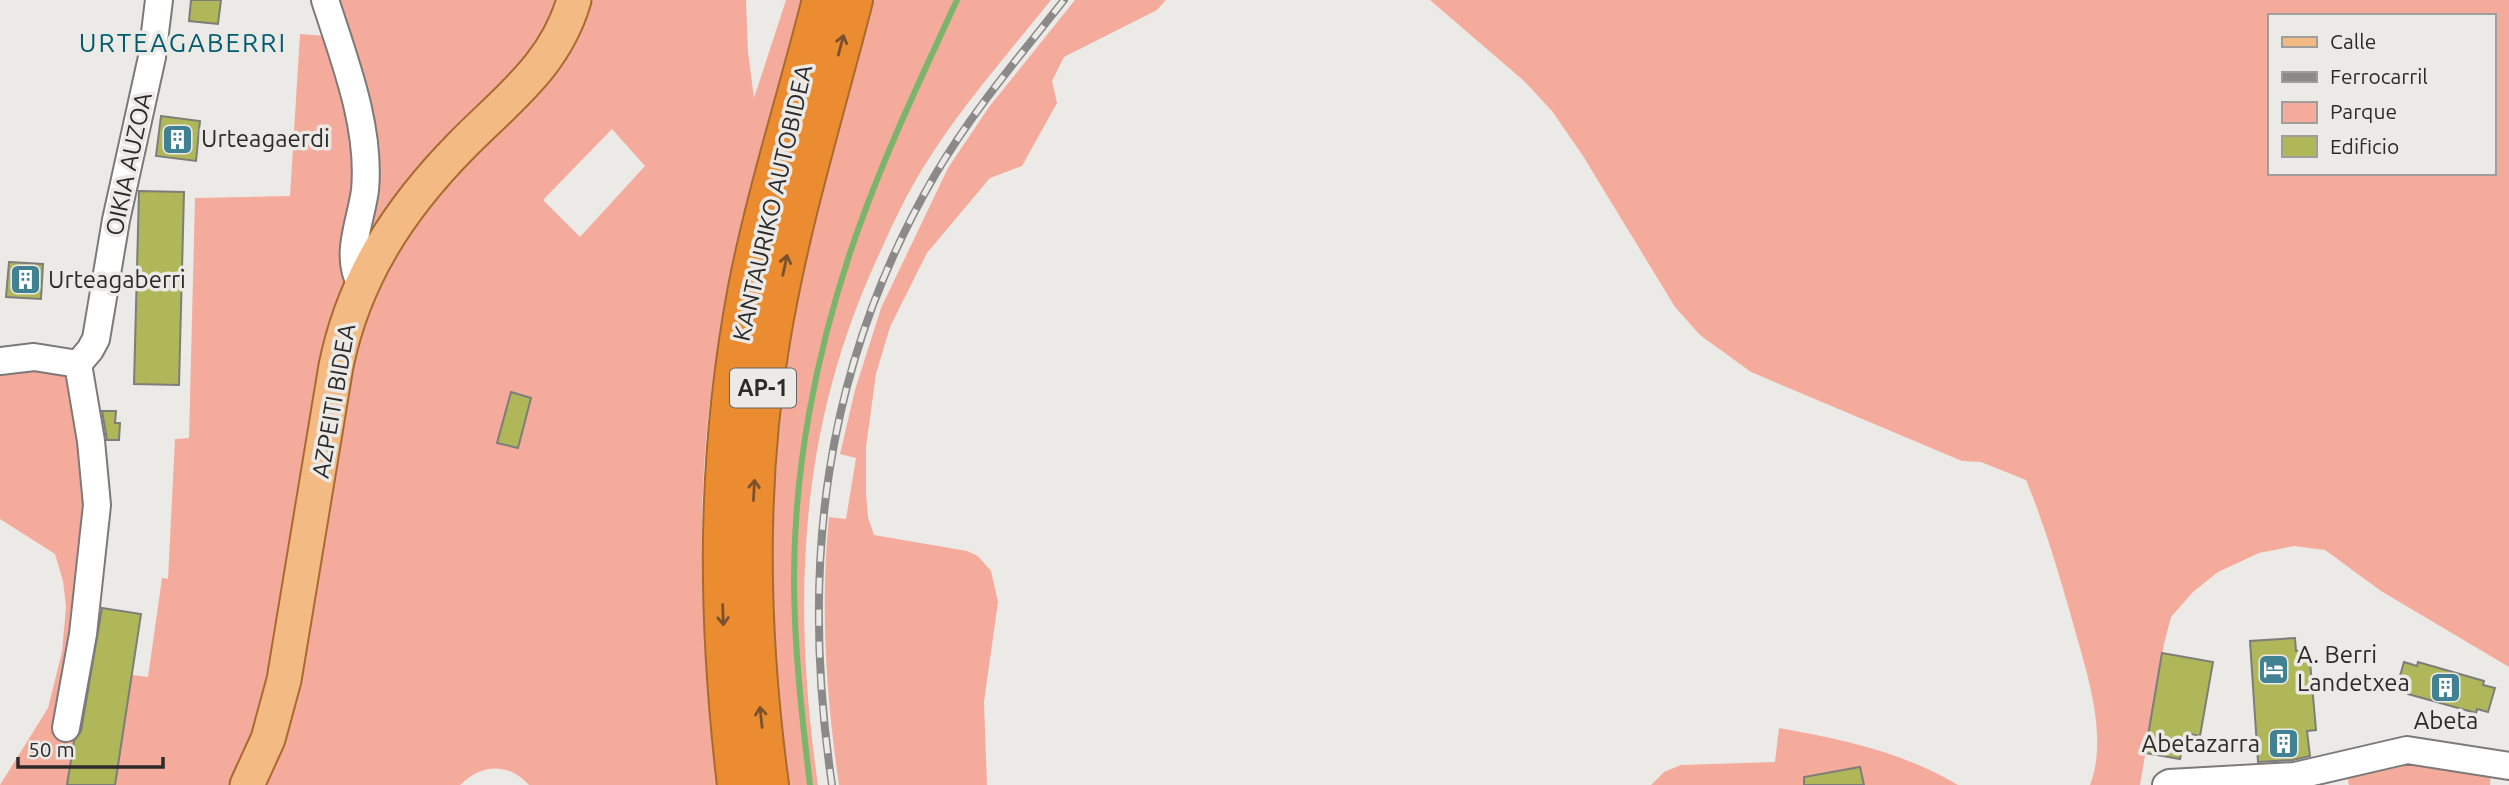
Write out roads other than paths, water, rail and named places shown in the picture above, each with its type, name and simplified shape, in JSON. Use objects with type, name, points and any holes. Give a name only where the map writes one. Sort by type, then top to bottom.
[{"type":"highway","name":"KANTAURIKO AUTOBIDEA","points":[[737,785],[727,691],[722,594],[722,500],[727,423],[740,332],[754,263],[822,0]]},
{"type":"highway","name":"KANTAURIKO AUTOBIDEA","points":[[769,785],[758,693],[752,588],[752,511],[760,412],[770,337],[785,262],[853,0]]},
{"type":"main road","name":"AZPEITI BIDEA","points":[[247,785],[268,739],[283,687],[336,366],[347,322],[361,285],[385,239],[416,195],[546,61],[558,43],[574,0]]},
{"type":"street","name":"OIKIA AUZOA","points":[[78,364],[96,339],[116,220],[152,57],[159,0]]},
{"type":"street","points":[[325,0],[351,85],[364,146],[365,185],[353,257],[361,285]]},
{"type":"street","points":[[0,361],[34,357],[78,364],[91,441],[97,505],[83,634],[66,728]]},
{"type":"street","points":[[2166,785],[2295,776],[2407,750],[2509,766]]},
{"type":"waterway","points":[[810,785],[801,708],[794,604],[798,495],[809,412],[827,330],[862,218],[957,0]]},
{"type":"railway","points":[[832,785],[823,704],[819,625],[821,547],[830,471],[845,395],[867,321],[897,247],[935,175],[980,107],[1064,0]]},
{"type":"place","name":"Urteagaerdi","points":[[178,139]]},
{"type":"place","name":"Urteagaberri","points":[[25,280]]},
{"type":"place","name":"A. Berri Landetxea","points":[[2274,669]]},
{"type":"place","name":"Abeta","points":[[2446,687]]},
{"type":"place","name":"Abetazarra","points":[[2283,744]]},
{"type":"district","name":"URTEAGABERRI","points":[[183,43]]}]
